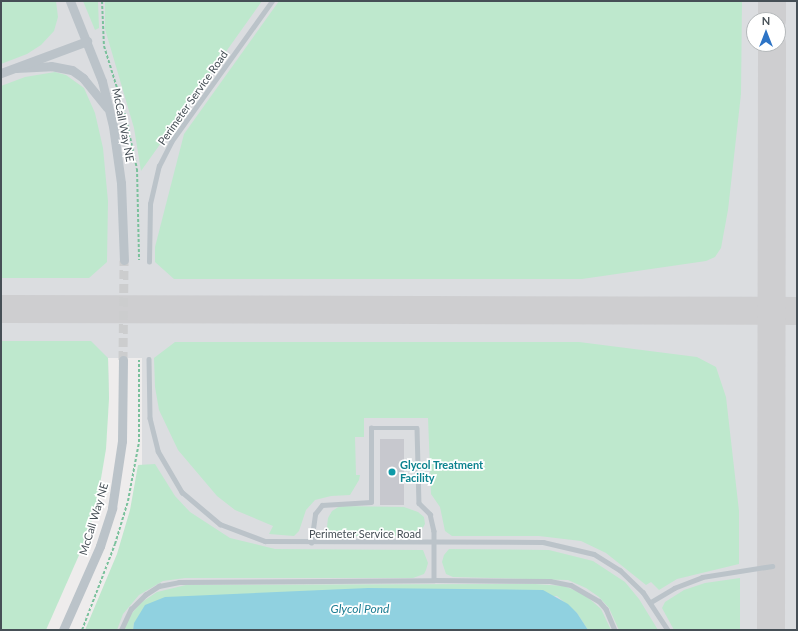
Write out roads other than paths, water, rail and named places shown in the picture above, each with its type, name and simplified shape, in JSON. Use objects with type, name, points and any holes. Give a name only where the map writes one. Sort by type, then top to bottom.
[{"type":"street","name":"McCall Way NE","points":[[70,1],[102,81],[118,150],[124,260]]},
{"type":"street","points":[[1,73],[87,41]]},
{"type":"street","points":[[16,68],[50,66],[72,70],[86,82],[109,111]]},
{"type":"street","name":"McCall Way NE","points":[[63,630],[100,546],[112,508],[122,440],[123,360]]},
{"type":"lane","name":"Perimeter Service Road","points":[[150,262],[150,204],[155,178],[162,158],[272,1]]},
{"type":"lane","name":"Perimeter Service Road","points":[[150,359],[153,434],[165,466],[182,492],[206,514],[235,532],[265,540],[312,543],[543,542],[594,554],[620,570],[651,602],[668,630]]},
{"type":"lane","points":[[312,543],[315,514],[322,505],[372,502],[371,428],[417,428],[419,503],[433,520],[434,580]]},
{"type":"lane","points":[[651,602],[674,588],[702,577],[772,566]]},
{"type":"lane","points":[[121,630],[131,609],[145,595],[159,586],[179,582],[434,580],[550,581],[571,585],[598,601],[606,609],[616,630]]},
{"type":"water","name":"Glycol Pond","points":[[368,588],[543,590],[568,604],[577,613],[588,630],[133,630],[134,623],[145,605],[165,597]]},
{"type":"tunnel","points":[[123,360],[124,260]]},
{"type":"place","name":"Glycol Treatment Facility","points":[[392,472]]}]
